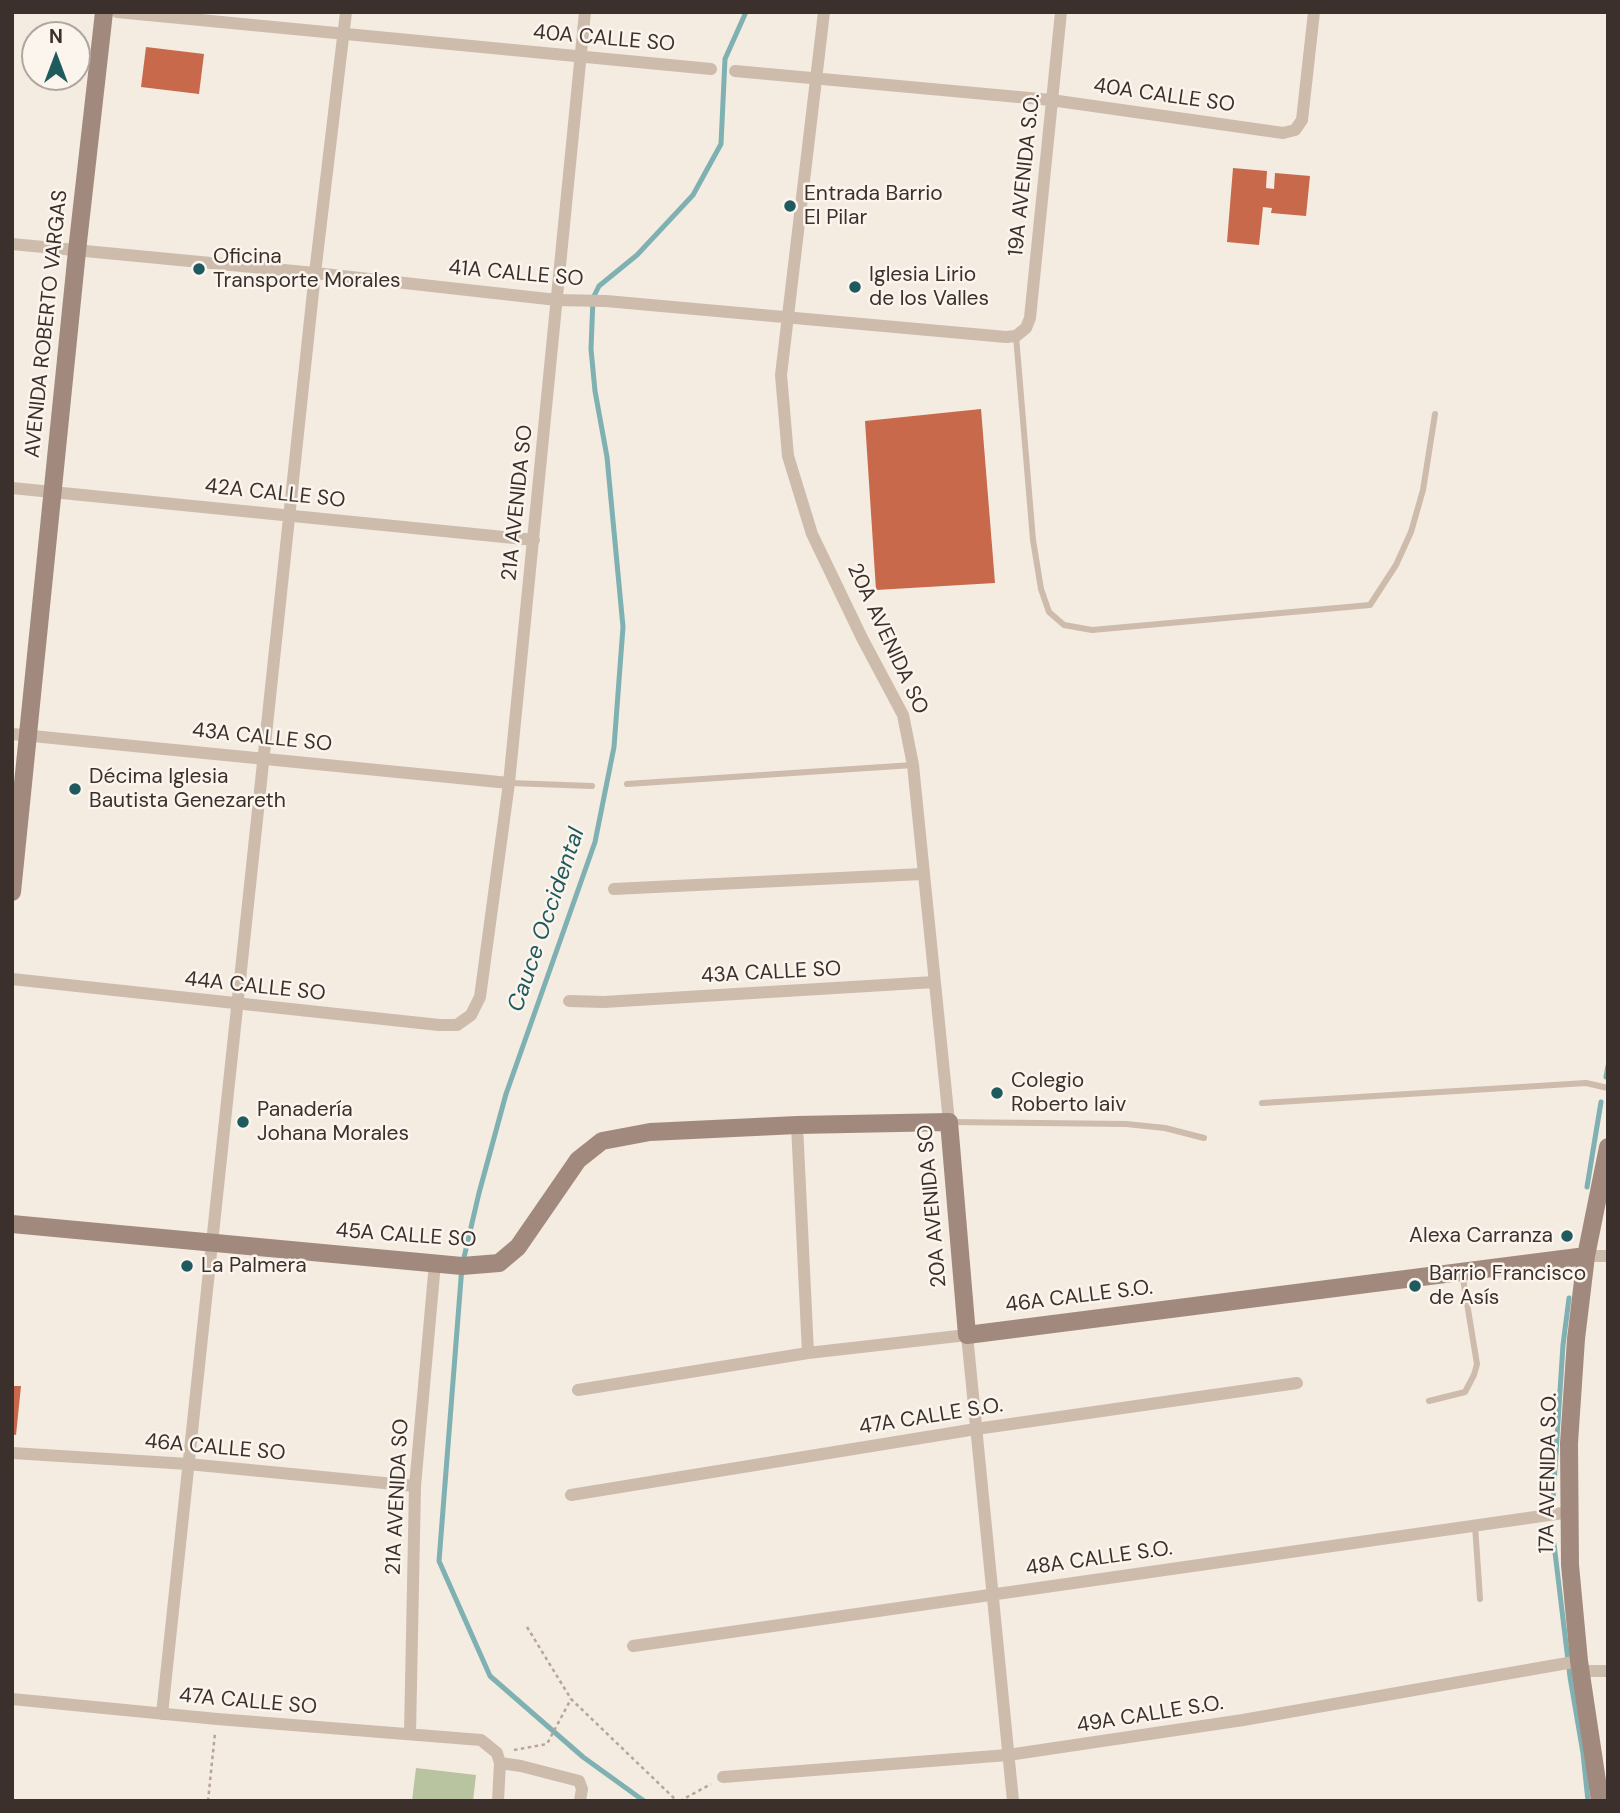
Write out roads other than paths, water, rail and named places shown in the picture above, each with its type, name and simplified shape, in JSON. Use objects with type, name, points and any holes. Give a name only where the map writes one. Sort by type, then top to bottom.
[{"type":"street","name":"AVENIDA ROBERTO VARGAS","points":[[12,892],[20,735],[53,491],[104,12]]},
{"type":"street","name":"40A CALLE SO","points":[[117,12],[711,69]]},
{"type":"street","points":[[162,1714],[315,273],[346,12]]},
{"type":"street","name":"21A AVENIDA SO","points":[[480,997],[509,783],[585,12]]},
{"type":"street","name":"20A AVENIDA SO","points":[[824,12],[781,375],[788,456],[812,534],[903,715],[913,765],[949,1122],[967,1335]]},
{"type":"street","name":"19A AVENIDA S.O.","points":[[1016,336],[1026,328],[1030,318],[1061,12]]},
{"type":"street","name":"40A CALLE SO","points":[[735,71],[1051,100],[1283,133],[1295,130],[1302,120],[1314,12]]},
{"type":"street","name":"41A CALLE SO","points":[[12,244],[315,273],[557,300],[1016,336]]},
{"type":"street","name":"42A CALLE SO","points":[[12,488],[534,540]]},
{"type":"street","name":"43A CALLE SO","points":[[20,735],[509,783]]},
{"type":"street","points":[[614,889],[922,874]]},
{"type":"street","name":"44A CALLE SO","points":[[12,979],[439,1026],[457,1025],[471,1015],[480,997]]},
{"type":"street","name":"43A CALLE SO","points":[[569,1001],[604,1002],[934,982]]},
{"type":"street","name":"45A CALLE SO","points":[[12,1224],[462,1266],[499,1264],[518,1248],[578,1160],[602,1141],[650,1132],[949,1122]]},
{"type":"street","points":[[797,1125],[808,1353]]},
{"type":"street","name":"17A AVENIDA S.O.","points":[[1600,1801],[1570,1565],[1570,1429],[1576,1339],[1586,1256],[1608,1147]]},
{"type":"street","points":[[1586,1256],[1608,1256]]},
{"type":"street","name":"46A CALLE S.O.","points":[[578,1390],[808,1353],[1586,1256]]},
{"type":"street","name":"21A AVENIDA SO","points":[[411,1734],[415,1486],[435,1263]]},
{"type":"street","points":[[967,1335],[1013,1801]]},
{"type":"street","name":"47A CALLE S.O.","points":[[571,1495],[976,1429],[1297,1383]]},
{"type":"street","name":"46A CALLE SO","points":[[12,1452],[188,1464],[415,1486]]},
{"type":"street","name":"48A CALLE S.O.","points":[[633,1646],[1570,1512]]},
{"type":"street","name":"49A CALLE S.O.","points":[[723,1777],[1009,1755],[1581,1666],[1608,1671]]},
{"type":"street","name":"47A CALLE SO","points":[[12,1699],[481,1740],[497,1753],[500,1763]]},
{"type":"street","points":[[498,1801],[500,1763],[579,1781],[582,1789],[580,1801]]},
{"type":"lane","points":[[1016,336],[1033,540],[1039,577],[1049,612],[1064,625],[1092,630],[1370,604],[1396,565],[1411,531],[1423,490],[1435,414]]},
{"type":"lane","points":[[626,784],[913,765]]},
{"type":"lane","points":[[509,783],[592,786]]},
{"type":"lane","points":[[1262,1103],[1586,1083],[1608,1088]]},
{"type":"lane","points":[[949,1122],[1126,1124],[1165,1128],[1204,1138]]},
{"type":"lane","points":[[1429,1401],[1465,1392],[1475,1375],[1477,1364],[1462,1272]]},
{"type":"lane","points":[[1475,1525],[1480,1599]]},
{"type":"waterway","name":"Cauce Occidental","points":[[644,1801],[583,1757],[490,1676],[439,1561],[462,1266],[506,1094],[595,842],[614,747],[623,627],[607,457],[595,391],[591,349],[593,298],[599,286],[637,255],[693,195],[721,144],[725,59],[746,12]]},
{"type":"waterway","points":[[1606,1077],[1608,1066]]},
{"type":"waterway","points":[[1587,1187],[1601,1102]]},
{"type":"waterway","points":[[1553,1499],[1563,1345],[1569,1298]]},
{"type":"waterway","points":[[1554,1544],[1588,1801]]},
{"type":"place","name":"Entrada Barrio El Pilar","points":[[790,206]]},
{"type":"place","name":"Oficina Transporte Morales","points":[[199,269]]},
{"type":"place","name":"Iglesia Lirio de los Valles","points":[[855,287]]},
{"type":"place","name":"Décima Iglesia Bautista Genezareth","points":[[75,789]]},
{"type":"place","name":"Colegio Roberto laiv","points":[[997,1093]]},
{"type":"place","name":"Panadería Johana Morales","points":[[243,1122]]},
{"type":"place","name":"Alexa Carranza","points":[[1567,1236]]},
{"type":"place","name":"La Palmera","points":[[187,1266]]},
{"type":"place","name":"Barrio Francisco de Asís","points":[[1415,1286]]}]
